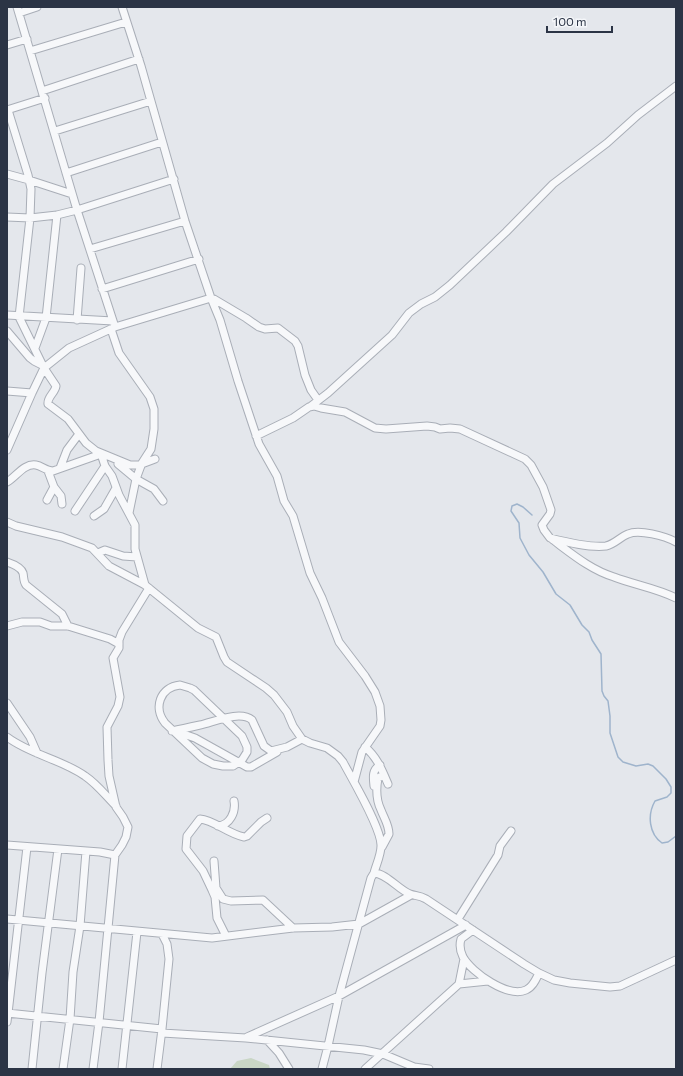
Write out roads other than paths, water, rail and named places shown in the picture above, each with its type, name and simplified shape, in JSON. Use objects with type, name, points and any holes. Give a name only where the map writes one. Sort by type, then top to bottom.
[{"type":"street","points":[[37,7],[18,10],[55,131],[72,194],[113,326],[119,352],[150,397],[154,409],[154,429],[150,449],[142,463],[136,479],[129,513]]},
{"type":"street","points":[[122,7],[139,59],[185,221],[220,320],[256,436],[263,452],[277,476],[284,501],[293,516],[310,573],[322,598],[339,642],[365,676],[378,700],[381,712],[380,726],[362,752],[354,782]]},
{"type":"street","points":[[30,51],[126,22]]},
{"type":"street","points":[[7,45],[27,39]]},
{"type":"street","points":[[139,59],[43,94],[8,110],[30,180],[31,189],[30,218],[19,317],[43,366],[56,387],[47,401],[48,404],[68,419],[91,448],[101,454],[130,465],[139,465],[155,459]]},
{"type":"street","points":[[256,436],[293,418],[328,393],[392,335],[409,313],[435,297],[450,285],[506,232],[553,184],[607,143],[638,115],[676,86]]},
{"type":"street","points":[[55,131],[151,101]]},
{"type":"street","points":[[66,173],[162,142]]},
{"type":"street","points":[[7,174],[72,194]]},
{"type":"street","points":[[7,217],[30,218],[57,215],[174,179]]},
{"type":"street","points":[[35,348],[46,318],[57,215]]},
{"type":"street","points":[[90,249],[185,221]]},
{"type":"street","points":[[102,289],[199,259]]},
{"type":"street","points":[[77,320],[82,268]]},
{"type":"street","points":[[7,450],[43,366],[69,348],[113,326],[211,298],[222,302],[259,327],[265,329],[278,328],[295,341],[298,346],[305,375],[311,390],[318,400]]},
{"type":"street","points":[[7,315],[77,320],[113,326]]},
{"type":"street","points":[[7,331],[30,358],[43,366]]},
{"type":"street","points":[[7,391],[32,393]]},
{"type":"street","points":[[311,406],[345,412],[374,428],[386,429],[427,426],[440,429],[450,428],[460,430],[525,459],[530,464],[545,491],[551,512],[542,525],[550,538],[581,561],[613,577],[664,592],[676,598]]},
{"type":"street","points":[[60,468],[67,450],[79,434]]},
{"type":"street","points":[[101,454],[105,466],[112,476],[116,488],[135,525],[135,549],[147,587],[118,640],[119,648],[113,658],[120,697],[118,706],[109,723],[107,737],[109,776],[116,807]]},
{"type":"street","points":[[7,482],[12,480],[27,466],[36,465],[48,471],[53,471],[101,454]]},
{"type":"street","points":[[110,458],[136,479],[154,489],[163,501]]},
{"type":"street","points":[[75,511],[105,466]]},
{"type":"street","points":[[48,471],[54,487],[60,494],[62,504]]},
{"type":"street","points":[[47,500],[54,487]]},
{"type":"street","points":[[94,516],[104,509],[116,488]]},
{"type":"street","points":[[7,522],[16,526],[54,534],[92,548],[109,566],[147,587],[198,628],[216,637],[227,662],[274,695],[302,739],[310,743],[323,746],[338,756],[354,782],[377,829],[382,847]]},
{"type":"street","points":[[550,538],[605,546],[618,541],[628,533],[640,532],[661,535],[676,542]]},
{"type":"street","points":[[98,553],[105,550],[123,556],[137,557]]},
{"type":"street","points":[[7,562],[21,569],[26,586],[62,614],[68,626]]},
{"type":"street","points":[[7,626],[22,622],[40,622],[51,626],[68,626],[118,644]]},
{"type":"street","points":[[175,686],[184,686],[194,690],[223,718],[238,732],[247,744],[247,752],[240,762],[233,766],[213,764],[202,758],[172,731],[161,718],[159,708],[161,697],[175,686]]},
{"type":"street","points":[[7,703],[30,737],[37,754]]},
{"type":"street","points":[[172,731],[223,718],[240,716],[250,718],[267,749],[271,751],[281,749]]},
{"type":"street","points":[[172,731],[181,732],[195,738],[245,766],[251,767],[281,749],[302,739]]},
{"type":"street","points":[[7,737],[26,749],[86,776],[116,807],[128,828],[126,837],[115,855],[99,1022],[92,1069]]},
{"type":"street","points":[[365,747],[373,754],[380,765],[388,784]]},
{"type":"street","points":[[377,795],[374,788],[374,771],[375,768],[380,765]]},
{"type":"street","points":[[322,1069],[338,996],[371,878],[382,847],[388,837],[389,832],[379,807],[377,795],[378,778],[384,774]]},
{"type":"street","points":[[218,826],[226,823],[230,818],[235,809],[234,801]]},
{"type":"street","points":[[226,936],[218,918],[215,897],[212,890],[203,871],[187,851],[187,836],[199,820],[206,820],[240,836],[246,837],[260,822],[267,818]]},
{"type":"street","points":[[458,919],[498,855],[500,846],[511,831]]},
{"type":"street","points":[[7,845],[100,852],[115,855]]},
{"type":"street","points":[[7,1022],[27,847]]},
{"type":"street","points":[[32,1069],[48,923],[58,849]]},
{"type":"street","points":[[63,1069],[70,1019],[73,972],[80,926],[86,851]]},
{"type":"street","points":[[214,861],[216,888],[223,899],[236,901],[263,900],[293,928]]},
{"type":"street","points":[[374,873],[380,875],[411,894],[426,899],[539,973],[554,980],[615,987],[676,960]]},
{"type":"street","points":[[7,919],[206,938],[293,928],[332,927],[359,924],[411,894]]},
{"type":"street","points":[[246,1038],[338,996],[466,925]]},
{"type":"street","points":[[473,930],[461,940],[459,946],[464,959],[488,981],[505,989],[520,991],[526,990],[530,987],[539,973]]},
{"type":"street","points":[[122,1069],[137,932]]},
{"type":"street","points":[[157,1069],[169,959],[167,944],[162,934]]},
{"type":"street","points":[[365,1069],[459,984],[464,959]]},
{"type":"street","points":[[459,984],[488,981]]},
{"type":"street","points":[[7,1013],[127,1025],[162,1031],[364,1050],[383,1054],[406,1064],[429,1069]]},
{"type":"street","points":[[267,1040],[284,1060],[289,1069]]},
{"type":"waterway","points":[[532,515],[517,504],[512,506],[511,511],[519,523],[520,538],[529,555],[543,572],[556,594],[570,605],[582,625],[589,632],[601,654],[602,691],[608,701],[610,733],[618,757],[623,762],[636,766],[648,764],[653,766],[666,779],[671,787],[671,793],[667,797],[655,801],[652,806],[650,818],[654,835],[662,843],[668,842],[676,836]]}]
